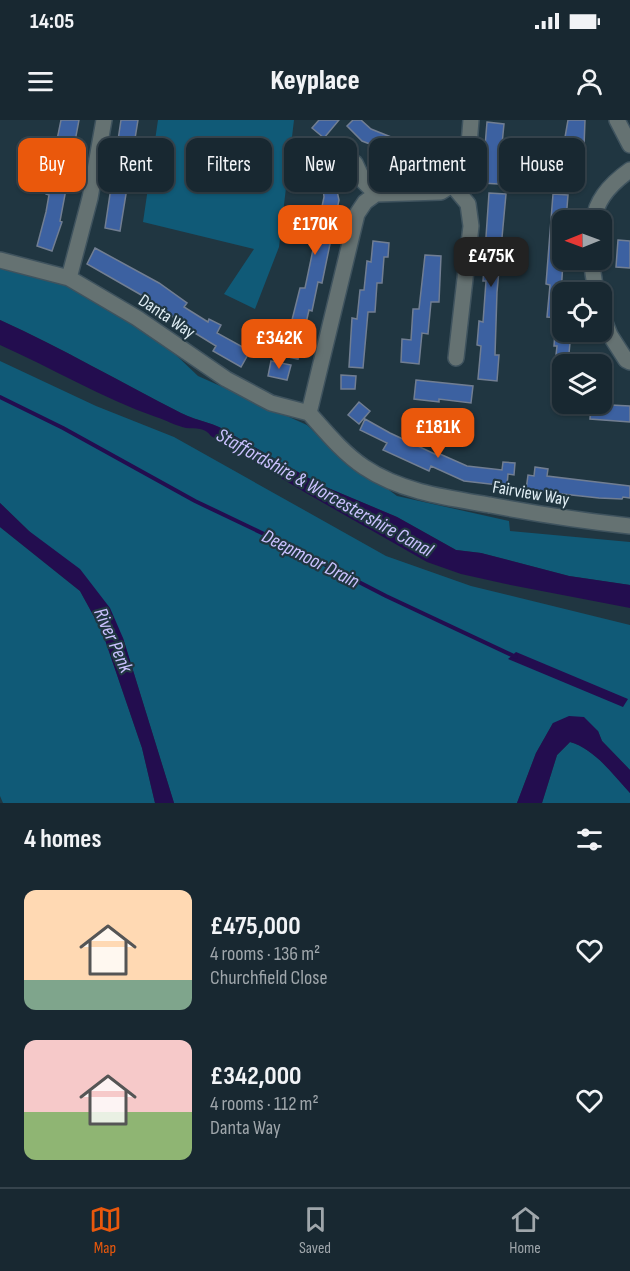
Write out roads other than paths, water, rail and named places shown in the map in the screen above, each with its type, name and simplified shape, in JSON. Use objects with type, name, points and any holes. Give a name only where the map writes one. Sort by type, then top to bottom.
[{"type":"street","points":[[69,278],[90,198],[104,120]]},
{"type":"street","points":[[470,138],[471,120]]},
{"type":"street","points":[[617,120],[630,145]]},
{"type":"street","points":[[357,167],[364,182],[376,194]]},
{"type":"street","points":[[598,210],[605,193],[630,170]]},
{"type":"street","points":[[309,413],[357,214],[365,202],[376,194],[441,192]]},
{"type":"street","points":[[456,358],[471,225],[468,204],[458,192]]},
{"type":"street","name":"Danta Way","points":[[0,260],[69,278],[137,318],[226,379],[271,403],[309,413]]},
{"type":"street","points":[[612,338],[626,360],[630,362]]},
{"type":"street","name":"Fairview Way","points":[[309,413],[340,446],[364,467],[416,490],[446,498],[568,520],[630,526]]},
{"type":"water","name":"Staffordshire & Worcestershire Canal","points":[[0,320],[181,413],[219,427],[321,485],[397,517],[456,550],[481,553],[569,576],[630,585],[630,608],[461,574],[427,562],[306,493],[206,431],[182,427],[136,409],[0,345]]},
{"type":"water","name":"River Penk","points":[[0,503],[29,531],[80,569],[110,608],[123,638],[174,803],[155,803],[142,748],[102,631],[80,591],[0,527]]},
{"type":"water","points":[[516,652],[628,699],[623,707],[508,659]]},
{"type":"water","points":[[569,716],[584,717],[598,731],[602,741],[630,770],[630,793],[588,750],[570,742],[557,755],[542,803],[517,803],[536,753],[553,723]]},
{"type":"waterway","name":"Deepmoor Drain","points":[[0,397],[63,428],[195,501],[386,596],[516,657]]}]
